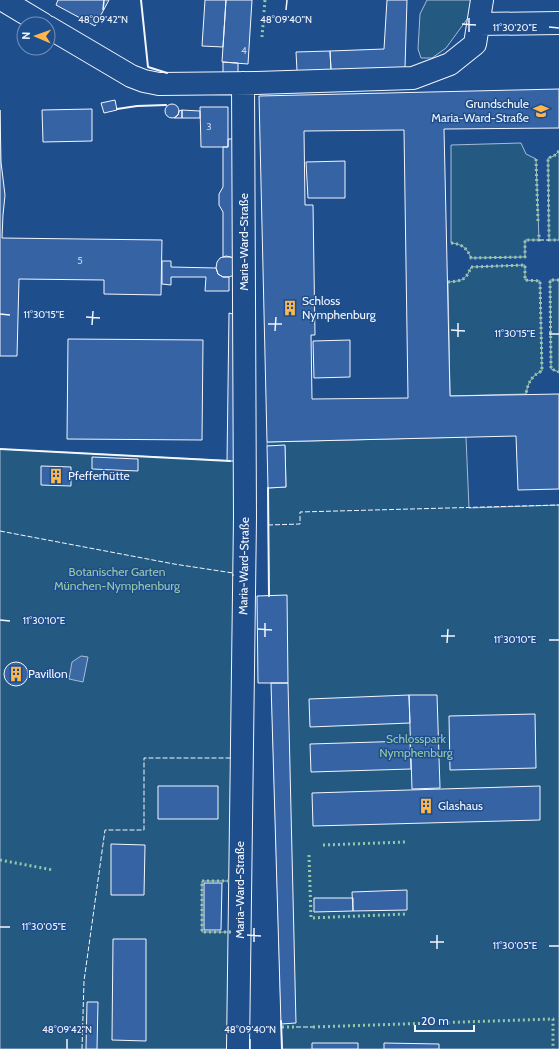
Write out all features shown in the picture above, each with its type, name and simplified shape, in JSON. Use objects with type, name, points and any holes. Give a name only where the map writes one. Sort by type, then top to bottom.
[{"type":"street","points":[[3,0],[30,16]]},
{"type":"street","points":[[56,32],[121,71],[144,81],[164,84],[413,78],[450,64],[475,44],[482,0]]},
{"type":"street","points":[[479,24],[559,22]]},
{"type":"street","name":"Maria-Ward-Straße","points":[[238,1049],[245,517],[243,83]]},
{"type":"green space","points":[[427,0],[472,0],[468,18],[446,48],[432,58],[421,58],[418,49],[420,14]]},
{"type":"green space","points":[[521,143],[526,154],[536,159],[539,240],[525,240],[525,257],[471,258],[464,247],[451,243],[451,145]]},
{"type":"green space","points":[[559,151],[559,240],[549,240],[548,158],[554,156]]},
{"type":"green space","points":[[525,265],[525,280],[540,281],[542,371],[535,375],[531,380],[526,394],[450,396],[448,282],[463,279],[471,267]]},
{"type":"green space","points":[[550,280],[559,280],[559,372],[551,369]]},
{"type":"green space","name":"Schlosspark Nymphenburg","points":[[466,437],[469,508],[559,505],[559,1049],[282,1049],[269,596],[268,488],[286,487],[285,446],[267,446],[267,442]]},
{"type":"green space","name":"Botanischer Garten München-Nymphenburg","points":[[0,449],[236,461],[231,881],[202,881],[202,932],[231,932],[229,1049],[0,1049]]},
{"type":"shaded area","points":[[81,656],[88,657],[83,682],[69,679],[72,662]]},
{"type":"building","points":[[58,0],[109,0],[95,26],[56,5]]},
{"type":"building","points":[[205,0],[226,0],[223,47],[202,46]]},
{"type":"building","points":[[226,0],[252,0],[248,64],[222,62]]},
{"type":"building","points":[[387,0],[407,0],[405,68],[331,70],[330,51],[384,49]]},
{"type":"building","points":[[330,51],[331,70],[297,71],[296,52]]},
{"type":"building","points":[[223,62],[238,63],[238,73],[223,74]]},
{"type":"building","name":"Schloss Nymphenburg","points":[[559,89],[559,128],[444,129],[450,396],[559,394],[559,489],[518,490],[516,436],[267,442],[259,96]],"holes":[[[404,130],[408,398],[312,399],[311,335],[315,335],[313,205],[305,205],[304,131]]]},
{"type":"building","points":[[115,100],[117,110],[104,113],[101,103]]},
{"type":"building","points":[[169,104],[175,104],[179,108],[179,114],[175,118],[169,118],[165,114],[165,108]]},
{"type":"building","points":[[200,107],[228,107],[228,147],[201,147]]},
{"type":"building","points":[[92,109],[92,141],[43,142],[42,110]]},
{"type":"building","points":[[0,110],[1,162],[5,195],[2,238],[162,240],[161,295],[104,294],[104,280],[19,279],[17,356],[0,356]]},
{"type":"building","points":[[182,110],[200,111],[200,118],[182,118]]},
{"type":"building","points":[[182,110],[182,118],[174,118],[178,115],[179,111]]},
{"type":"building","points":[[228,139],[234,139],[236,261],[231,257],[223,257],[223,212],[219,205],[219,194],[223,187],[223,147],[228,147]]},
{"type":"building","points":[[345,161],[345,198],[308,198],[306,162]]},
{"type":"building","points":[[226,256],[231,257],[236,261],[234,275],[223,277],[218,274],[216,268],[217,262],[220,258]]},
{"type":"building","points":[[162,261],[171,261],[171,267],[216,268],[218,274],[223,277],[229,277],[229,291],[205,291],[206,277],[171,277],[171,285],[162,284]]},
{"type":"building","points":[[229,313],[236,315],[236,461],[227,461]]},
{"type":"building","points":[[68,339],[203,340],[202,440],[67,439]]},
{"type":"building","points":[[350,340],[350,377],[314,378],[313,341]]},
{"type":"building","points":[[285,445],[286,487],[268,488],[267,446]]},
{"type":"building","points":[[92,457],[138,459],[138,471],[92,469]]},
{"type":"building","name":"Pfefferhütte","points":[[41,466],[71,467],[71,486],[41,485]]},
{"type":"building","points":[[287,595],[288,683],[258,683],[257,596]]},
{"type":"building","name":"Pavillon","points":[[16,662],[21,663],[27,669],[27,679],[21,685],[16,686],[11,685],[5,679],[4,674],[5,669],[11,663]]},
{"type":"building","points":[[271,683],[288,683],[296,1023],[281,1024]]},
{"type":"building","points":[[409,695],[437,695],[440,788],[412,789]]},
{"type":"building","points":[[409,695],[410,723],[310,727],[309,699]]},
{"type":"building","points":[[535,714],[536,768],[450,770],[449,716]]},
{"type":"building","points":[[410,741],[411,769],[311,772],[310,744]]},
{"type":"building","points":[[158,786],[218,786],[218,819],[158,819]]},
{"type":"building","name":"Glashaus","points":[[540,786],[540,820],[313,826],[312,793]]},
{"type":"building","points":[[111,844],[145,845],[144,895],[111,895]]},
{"type":"building","points":[[204,883],[222,883],[221,930],[204,930]]},
{"type":"building","points":[[407,890],[407,910],[353,911],[352,892]]},
{"type":"building","points":[[314,898],[353,898],[353,911],[314,912]]},
{"type":"building","points":[[113,939],[146,939],[146,1041],[112,1040]]},
{"type":"building","points":[[87,1002],[98,1002],[97,1049],[86,1049]]},
{"type":"building","points":[[312,1043],[358,1043],[358,1049],[312,1049]]},
{"type":"building","points":[[384,1043],[439,1044],[439,1049],[384,1049]]},
{"type":"hedge","points":[[262,37],[265,0]]},
{"type":"hedge","points":[[559,151],[554,156],[548,158],[549,240],[559,240]]},
{"type":"hedge","points":[[536,159],[538,221]]},
{"type":"hedge","points":[[451,243],[464,247],[471,258],[525,257],[525,240],[539,240],[539,232]]},
{"type":"hedge","points":[[448,282],[463,279],[471,267],[525,265],[525,280],[540,281],[542,371],[535,375],[531,380],[526,394]]},
{"type":"hedge","points":[[559,280],[550,280],[551,369],[559,372]]},
{"type":"hedge","points":[[323,845],[406,842]]},
{"type":"hedge","points":[[309,855],[311,918],[406,914]]},
{"type":"hedge","points":[[0,860],[53,870]]},
{"type":"hedge","points":[[231,880],[202,881],[202,932],[231,932]]},
{"type":"hedge","points":[[313,1027],[553,1019],[553,1049]]},
{"type":"hedge","points":[[282,1027],[296,1027]]},
{"type":"fence","points":[[539,240],[549,240]]},
{"type":"fence","points":[[268,525],[300,524],[300,512],[559,505]]},
{"type":"fence","points":[[0,531],[174,564],[233,573],[233,576]]},
{"type":"fence","points":[[82,1049],[84,981],[105,830],[144,830],[144,758],[232,758]]},
{"type":"fence","points":[[296,1027],[313,1027]]},
{"type":"wall","points":[[141,0],[148,67],[167,73]]},
{"type":"wall","points":[[117,109],[137,106],[166,105]]},
{"type":"wall","points":[[0,449],[230,461]]},
{"type":"wall","points":[[268,488],[269,596]]},
{"type":"wall","points":[[281,1021],[282,1049]]},
{"type":"place","name":"Grundschule Maria-Ward-Straße","points":[[541,111]]},
{"type":"place","name":"Schloss Nymphenburg","points":[[290,308]]},
{"type":"place","name":"Pfefferhütte","points":[[56,476]]},
{"type":"place","name":"Pavillon","points":[[16,674]]},
{"type":"place","name":"Glashaus","points":[[426,806]]}]
